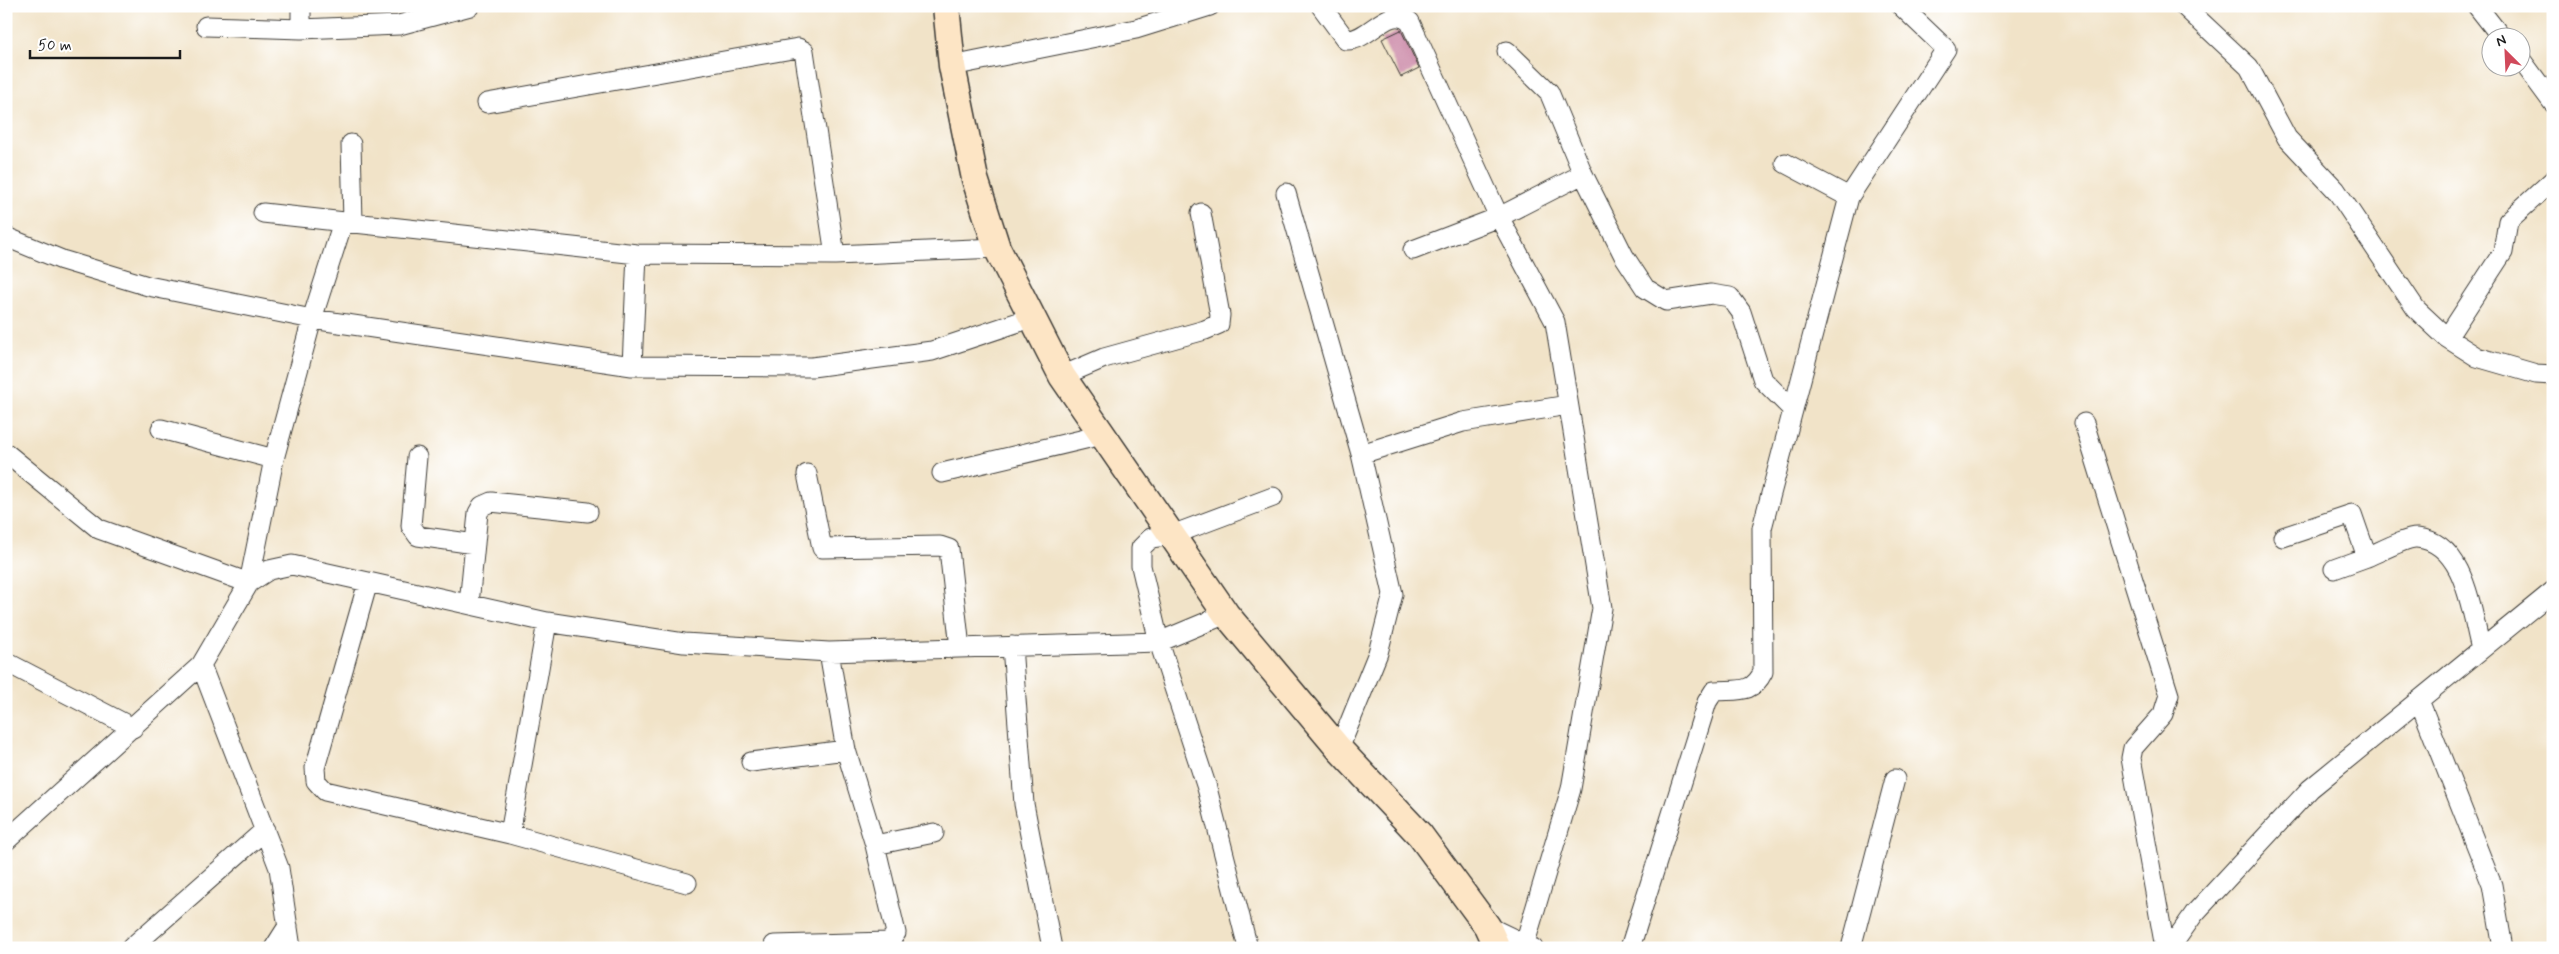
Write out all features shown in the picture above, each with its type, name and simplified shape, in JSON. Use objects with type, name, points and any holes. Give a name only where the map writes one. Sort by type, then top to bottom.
[{"type":"main road","points":[[946,6],[952,66],[975,179],[997,248],[1062,376],[1226,614],[1339,749],[1420,835],[1492,937]]},
{"type":"street","points":[[301,6],[302,29]]},
{"type":"street","points":[[206,26],[302,29],[399,25],[470,6]]},
{"type":"street","points":[[952,66],[1136,30],[1210,6]]},
{"type":"street","points":[[1321,6],[1346,40],[1354,41],[1394,15],[1403,16],[1410,22],[1498,217],[1555,322],[1602,608],[1571,790],[1529,946],[1492,937]]},
{"type":"street","points":[[1630,948],[1707,702],[1714,691],[1750,689],[1758,684],[1763,672],[1762,528],[1848,197],[1946,49],[1901,6]]},
{"type":"street","points":[[2184,6],[2249,68],[2287,138],[2336,190],[2416,309],[2447,338],[2477,356],[2536,374],[2553,375]]},
{"type":"street","points":[[2477,6],[2494,28]]},
{"type":"street","points":[[486,103],[798,48],[804,51],[835,255]]},
{"type":"street","points":[[1507,52],[1549,92],[1583,174],[1624,256],[1645,288],[1666,301],[1711,294],[1730,298],[1741,312],[1763,380],[1792,410]]},
{"type":"street","points":[[2532,75],[2553,103]]},
{"type":"street","points":[[10,832],[133,728],[202,665],[249,583],[274,460],[312,319],[348,222],[351,144]]},
{"type":"street","points":[[1785,163],[1848,197]]},
{"type":"street","points":[[1413,250],[1498,217],[1583,174]]},
{"type":"street","points":[[2447,338],[2503,252],[2508,221],[2553,180]]},
{"type":"street","points":[[1286,193],[1361,454],[1393,594],[1378,653],[1339,749]]},
{"type":"street","points":[[263,212],[637,254],[835,255],[997,248]]},
{"type":"street","points":[[1062,376],[1104,358],[1205,330],[1219,324],[1220,315],[1201,213]]},
{"type":"street","points":[[6,237],[62,260],[148,286],[312,319],[632,366],[812,367],[932,351],[1031,318]]},
{"type":"street","points":[[632,366],[637,254]]},
{"type":"street","points":[[1361,454],[1462,422],[1568,405]]},
{"type":"street","points":[[2084,423],[2169,695],[2163,714],[2133,748],[2131,758],[2165,948]]},
{"type":"street","points":[[161,429],[274,460]]},
{"type":"street","points":[[942,473],[1102,435]]},
{"type":"street","points":[[6,453],[99,529],[249,583]]},
{"type":"street","points":[[417,457],[411,526],[418,536],[475,544]]},
{"type":"street","points":[[807,474],[822,548],[940,546],[949,549],[960,648]]},
{"type":"street","points":[[1248,948],[1207,788],[1159,642],[1141,566],[1141,548],[1151,538],[1172,535],[1273,496]]},
{"type":"street","points":[[469,604],[478,513],[482,506],[491,502],[588,512]]},
{"type":"street","points":[[2283,537],[2352,514],[2367,557]]},
{"type":"street","points":[[2334,569],[2415,537],[2442,545],[2458,565],[2481,649]]},
{"type":"street","points":[[249,583],[269,570],[292,565],[547,622],[684,643],[829,652],[1159,642],[1226,614]]},
{"type":"street","points":[[368,582],[315,768],[316,781],[325,792],[510,834],[687,883]]},
{"type":"street","points":[[2170,948],[2194,914],[2310,789],[2553,591]]},
{"type":"street","points":[[510,834],[547,622]]},
{"type":"street","points":[[1012,646],[1024,804],[1052,948]]},
{"type":"street","points":[[774,945],[889,942],[894,939],[896,933],[876,845],[846,750],[829,652]]},
{"type":"street","points":[[6,662],[133,728]]},
{"type":"street","points":[[202,665],[279,868],[291,948]]},
{"type":"street","points":[[2419,700],[2492,885],[2503,948]]},
{"type":"street","points":[[751,762],[846,750]]},
{"type":"street","points":[[1851,948],[1895,779]]},
{"type":"street","points":[[131,948],[265,830]]},
{"type":"street","points":[[876,845],[934,833]]},
{"type":"street","points":[[274,948],[288,926]]},
{"type":"building","points":[[1401,30],[1419,68],[1401,77],[1382,39]]}]
